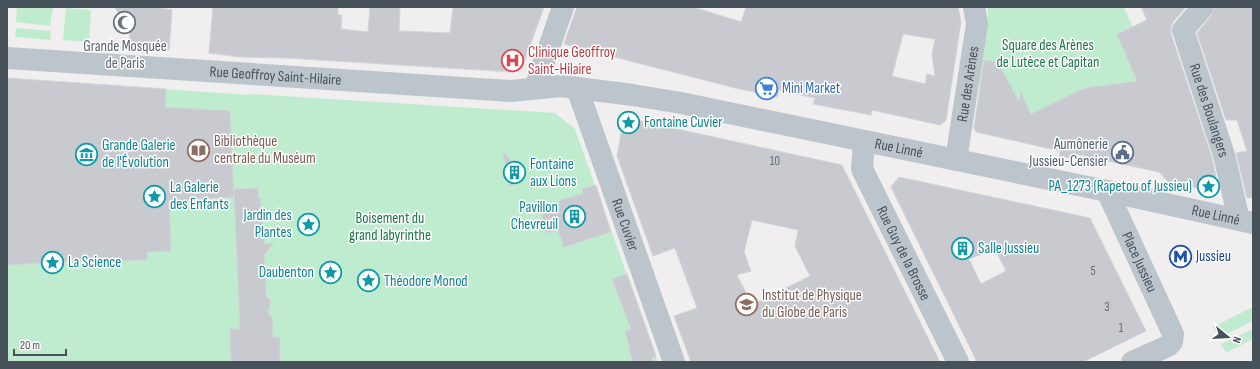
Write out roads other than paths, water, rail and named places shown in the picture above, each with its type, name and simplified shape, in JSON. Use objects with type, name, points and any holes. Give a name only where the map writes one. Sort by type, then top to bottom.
[{"type":"street","points":[[539,88],[563,7]]},
{"type":"street","name":"Rue des Arènes","points":[[956,160],[977,24],[974,7]]},
{"type":"street","name":"Rue des Boulangers","points":[[1203,7],[1183,30],[1246,222]]},
{"type":"street","name":"Rue Geoffroy Saint-Hilaire","points":[[7,58],[511,91],[539,88]]},
{"type":"street","name":"Rue Linné","points":[[539,88],[561,86],[681,103],[1107,191],[1246,222]]},
{"type":"street","name":"Rue Cuvier","points":[[577,88],[674,362]]},
{"type":"street","name":"Rue Guy de la Brosse","points":[[864,141],[862,169],[958,362]]},
{"type":"street","name":"Place Jussieu","points":[[1107,191],[1173,334],[1172,342],[1168,346],[1132,362]]},
{"type":"place","name":"Grande Mosquée de Paris","points":[[125,23]]},
{"type":"place","name":"Clinique Geoffroy Saint-Hilaire","points":[[513,61]]},
{"type":"place","name":"Mini Market","points":[[766,88]]},
{"type":"place","name":"Fontaine Cuvier","points":[[628,122]]},
{"type":"place","name":"Bibliothèque centrale du Muséum","points":[[199,150]]},
{"type":"place","name":"Aumônerie Jussieu-Censier","points":[[1123,153]]},
{"type":"place","name":"Grande Galerie de l'Évolution","points":[[87,154]]},
{"type":"place","name":"Fontaine aux Lions","points":[[514,173]]},
{"type":"place","name":"PA_1273 (Rapetou of Jussieu)","points":[[1208,186]]},
{"type":"place","name":"La Galerie des Enfants","points":[[155,196]]},
{"type":"place","name":"Pavillon Chevreuil","points":[[574,216]]},
{"type":"place","name":"Jardin des Plantes","points":[[308,224]]},
{"type":"place","name":"Salle Jussieu","points":[[963,248]]},
{"type":"place","name":"Jussieu","points":[[1181,256]]},
{"type":"place","name":"La Science","points":[[53,262]]},
{"type":"place","name":"Daubenton","points":[[330,272]]},
{"type":"place","name":"Théodore Monod","points":[[368,281]]},
{"type":"place","name":"Institut de Physique du Globe de Paris","points":[[747,304]]},
{"type":"park label","name":"Square des Arènes de Lutèce et Capitan","points":[[1048,54]]},
{"type":"park label","name":"Boisement du grand labyrinthe","points":[[390,226]]}]
